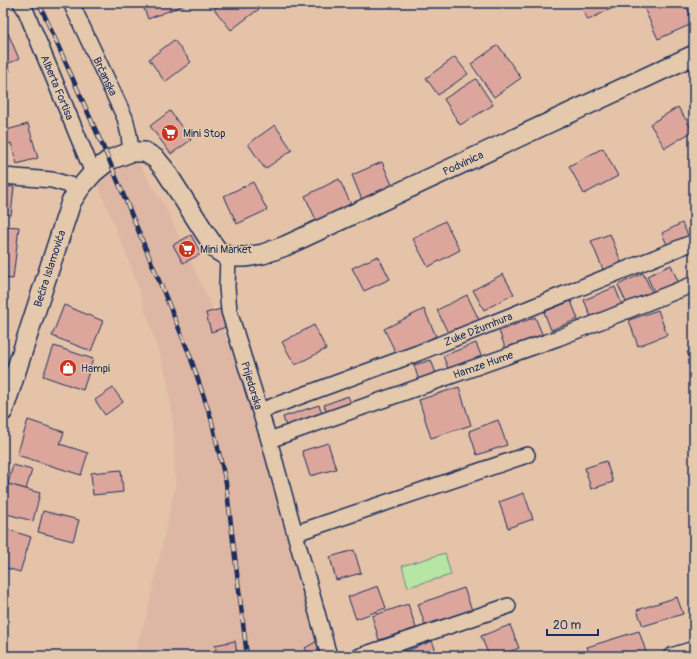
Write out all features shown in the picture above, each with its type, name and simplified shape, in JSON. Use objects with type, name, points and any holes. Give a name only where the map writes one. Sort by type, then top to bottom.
[{"type":"street","name":"Alberta Fortisa","points":[[21,3],[25,9],[93,173]]},
{"type":"street","name":"Brčanska","points":[[71,3],[125,118],[131,152]]},
{"type":"street","name":"Podvinica","points":[[228,257],[246,257],[263,254],[285,246],[694,55]]},
{"type":"street","name":"Bećira Islamovića","points":[[3,411],[71,202],[80,188],[93,173],[108,160],[131,152]]},
{"type":"street","points":[[131,152],[145,152],[156,159],[172,180],[206,236],[217,250],[228,257]]},
{"type":"street","points":[[3,176],[52,180],[80,188]]},
{"type":"street","name":"Zuke Džumhura","points":[[260,411],[418,354],[694,242]]},
{"type":"street","name":"Prijedorska","points":[[228,257],[227,287],[229,311],[296,533],[329,656]]},
{"type":"street","name":"Hamze Hume","points":[[269,440],[558,338],[694,284]]},
{"type":"street","points":[[296,533],[527,455]]},
{"type":"street","points":[[360,656],[508,606]]},
{"type":"street","points":[[671,656],[694,649]]},
{"type":"shaded area","points":[[131,152],[165,206],[260,411],[329,656],[134,656],[148,610],[175,487],[174,432],[167,378],[132,269],[93,173]]},
{"type":"green space","points":[[445,553],[451,575],[408,587],[402,566]]},
{"type":"building","points":[[142,3],[189,3],[148,19]]},
{"type":"building","points":[[221,3],[254,3],[259,9],[231,30],[214,9]]},
{"type":"building","points":[[579,3],[623,3],[588,20]]},
{"type":"building","points":[[654,3],[685,3],[694,23],[658,39],[644,8]]},
{"type":"building","points":[[8,33],[19,59],[7,64],[10,71],[3,74],[3,35]]},
{"type":"building","points":[[174,40],[191,62],[165,82],[149,59]]},
{"type":"building","points":[[498,45],[521,78],[494,97],[471,64]]},
{"type":"building","points":[[455,57],[468,74],[438,95],[426,78]]},
{"type":"building","points":[[476,79],[493,105],[460,125],[444,99]]},
{"type":"building","points":[[678,107],[693,131],[665,148],[650,124]]},
{"type":"building","name":"Mini Stop","points":[[170,111],[191,140],[171,154],[150,126]]},
{"type":"building","points":[[28,124],[38,158],[17,164],[11,143],[4,145],[3,131]]},
{"type":"building","points":[[275,125],[292,150],[265,169],[248,144]]},
{"type":"building","points":[[603,148],[618,176],[584,194],[569,166]]},
{"type":"building","points":[[382,162],[393,187],[362,200],[352,175]]},
{"type":"building","points":[[339,179],[353,208],[318,224],[305,196]]},
{"type":"building","points":[[253,182],[267,210],[237,224],[224,196]]},
{"type":"building","points":[[3,186],[14,187],[11,215],[3,214]]},
{"type":"building","points":[[694,213],[694,230],[688,216]]},
{"type":"building","points":[[445,221],[460,250],[428,267],[413,239]]},
{"type":"building","points":[[682,223],[689,237],[668,247],[662,233]]},
{"type":"building","points":[[3,226],[19,227],[13,279],[3,278]]},
{"type":"building","points":[[610,234],[622,264],[604,272],[591,241]]},
{"type":"building","name":"Mini Market","points":[[191,235],[201,254],[183,263],[173,245]]},
{"type":"building","points":[[378,256],[390,279],[364,291],[352,268]]},
{"type":"building","points":[[671,265],[679,284],[655,294],[647,276]]},
{"type":"building","points":[[643,273],[652,292],[627,304],[618,285]]},
{"type":"building","points":[[503,274],[514,294],[484,310],[473,290]]},
{"type":"building","points":[[615,287],[622,305],[591,317],[584,300]]},
{"type":"building","points":[[467,295],[479,320],[449,335],[437,310]]},
{"type":"building","points":[[571,301],[578,319],[551,330],[544,312]]},
{"type":"building","points":[[694,302],[694,316],[689,304]]},
{"type":"building","points":[[64,305],[103,321],[91,351],[52,336]]},
{"type":"building","points":[[221,309],[226,327],[211,332],[206,313]]},
{"type":"building","points":[[424,309],[436,336],[397,355],[384,329]]},
{"type":"building","points":[[658,310],[667,335],[638,346],[629,320]]},
{"type":"building","points":[[535,317],[543,336],[506,350],[499,331]]},
{"type":"building","points":[[314,325],[326,349],[295,365],[282,342]]},
{"type":"building","points":[[476,343],[482,358],[449,371],[443,356]]},
{"type":"building","name":"Hampi","points":[[54,346],[93,359],[83,390],[43,376]]},
{"type":"building","points":[[694,349],[694,369],[687,352]]},
{"type":"building","points":[[431,360],[437,376],[419,381],[414,365]]},
{"type":"building","points":[[459,387],[471,425],[431,438],[419,400]]},
{"type":"building","points":[[113,388],[123,402],[105,415],[95,400]]},
{"type":"building","points":[[348,396],[353,409],[329,418],[324,405]]},
{"type":"building","points":[[319,405],[325,420],[288,432],[283,417]]},
{"type":"building","points":[[28,420],[64,432],[60,444],[88,453],[81,475],[17,455]]},
{"type":"building","points":[[498,420],[507,445],[477,455],[469,431]]},
{"type":"building","points":[[328,443],[336,469],[310,476],[302,451]]},
{"type":"building","points":[[606,461],[613,482],[591,489],[585,468]]},
{"type":"building","points":[[13,465],[32,470],[26,489],[8,484]]},
{"type":"building","points":[[121,470],[123,492],[93,495],[91,473]]},
{"type":"building","points":[[8,484],[40,493],[33,521],[3,513],[3,500]]},
{"type":"building","points":[[524,493],[533,519],[508,528],[499,502]]},
{"type":"building","points":[[43,511],[79,520],[73,541],[38,532]]},
{"type":"building","points":[[3,528],[31,537],[20,572],[3,567]]},
{"type":"building","points":[[354,550],[361,573],[336,580],[330,557]]},
{"type":"building","points":[[378,586],[386,608],[356,619],[348,597]]},
{"type":"building","points":[[464,588],[472,610],[425,625],[418,604]]},
{"type":"building","points":[[677,597],[683,614],[643,626],[637,610]]},
{"type":"building","points":[[408,604],[416,628],[379,640],[372,616]]},
{"type":"building","points":[[510,625],[519,648],[498,656],[489,656],[481,636]]},
{"type":"building","points":[[639,631],[647,655],[590,656],[587,647]]},
{"type":"building","points":[[319,640],[327,656],[310,656],[305,648]]},
{"type":"building","points":[[235,641],[237,654],[217,656],[215,645]]},
{"type":"building","points":[[432,641],[438,656],[396,655]]},
{"type":"railway","points":[[39,3],[109,160],[189,353],[211,418],[226,483],[247,656]]},
{"type":"place","name":"Mini Stop","points":[[170,133]]},
{"type":"place","name":"Mini Market","points":[[187,249]]},
{"type":"place","name":"Hampi","points":[[68,368]]}]
